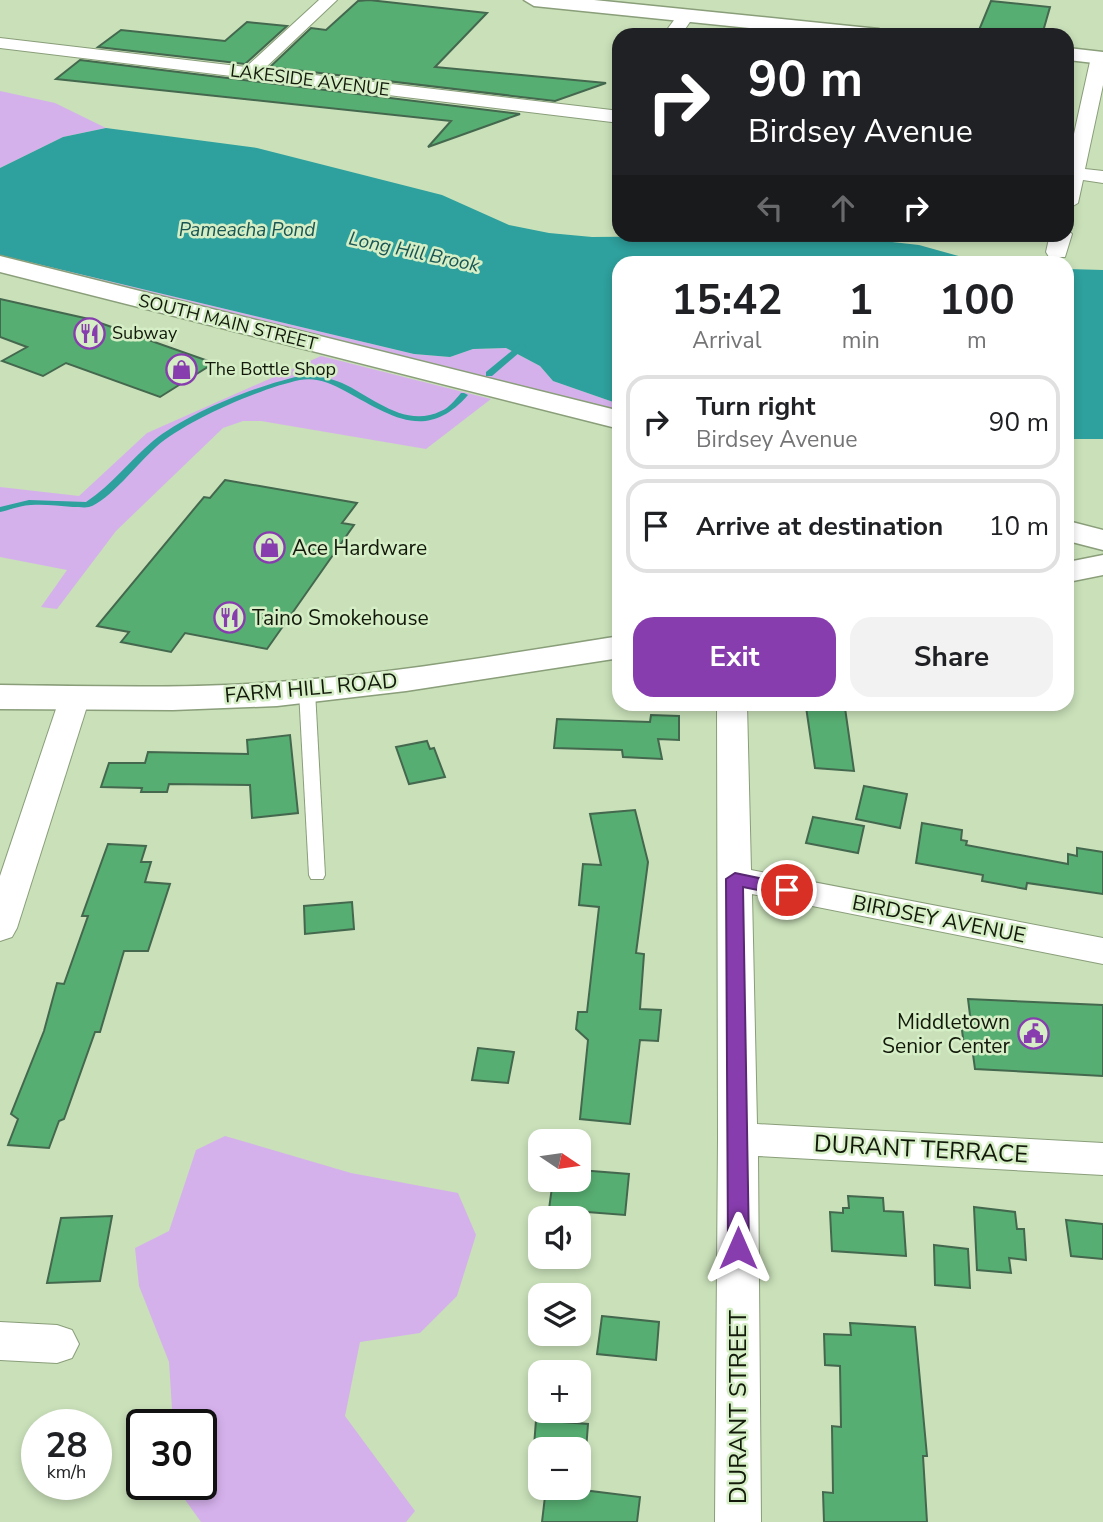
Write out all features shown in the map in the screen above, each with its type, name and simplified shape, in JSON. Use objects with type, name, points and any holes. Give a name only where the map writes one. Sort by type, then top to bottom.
[{"type":"main road","points":[[534,0],[808,28]]},
{"type":"main road","points":[[1074,55],[1102,57]]},
{"type":"main road","name":"SOUTH MAIN STREET","points":[[0,264],[612,418]]},
{"type":"main road","points":[[1074,533],[1103,540]]},
{"type":"main road","points":[[1074,571],[1103,565]]},
{"type":"main road","name":"FARM HILL ROAD","points":[[0,697],[191,697],[307,691],[445,674],[612,648]]},
{"type":"street","points":[[250,73],[329,0]]},
{"type":"street","points":[[677,28],[686,16]]},
{"type":"street","name":"LAKESIDE AVENUE","points":[[0,43],[612,112]]},
{"type":"street","points":[[1074,161],[1102,57]]},
{"type":"street","points":[[1074,172],[1103,177]]},
{"type":"street","points":[[0,929],[75,697]]},
{"type":"street","name":"DURANT STREET","points":[[732,711],[738,1139],[738,1522]]},
{"type":"street","name":"BIRDSEY AVENUE","points":[[735,879],[1103,951]]},
{"type":"street","name":"DURANT TERRACE","points":[[738,1139],[1103,1159]]},
{"type":"street","points":[[0,1340],[57,1344]]},
{"type":"lane","points":[[307,691],[317,875]]},
{"type":"shaded area","points":[[0,91],[55,103],[106,128],[63,137],[0,168]]},
{"type":"shaded area","points":[[0,255],[414,354],[450,357],[473,349],[506,348],[540,366],[553,381],[612,402],[612,409]]},
{"type":"shaded area","points":[[321,356],[491,399],[426,449],[261,421],[243,421],[223,428],[116,531],[57,609],[41,607],[67,570],[0,557],[0,487],[79,496],[147,433]]},
{"type":"shaded area","points":[[225,1136],[351,1173],[458,1193],[476,1235],[457,1296],[420,1333],[360,1342],[345,1416],[415,1511],[406,1522],[201,1522],[185,1500],[217,1500],[217,1409],[172,1409],[169,1362],[139,1286],[135,1248],[169,1231],[196,1150]]},
{"type":"water","name":"Pameacha Pond","points":[[106,128],[257,148],[442,195],[509,225],[549,233],[612,237],[612,242],[892,242],[919,245],[958,256],[612,256],[612,402],[553,381],[540,366],[506,348],[473,349],[450,357],[414,354],[0,255],[0,168],[63,137]]},
{"type":"water","points":[[1074,269],[1103,270],[1103,439],[1074,439]]},
{"type":"building","points":[[358,1],[487,13],[435,67],[606,83],[555,101],[270,67],[311,28],[326,30]]},
{"type":"building","points":[[991,1],[1050,7],[1044,28],[980,28]]},
{"type":"building","points":[[247,22],[287,26],[245,64],[98,47],[121,30],[225,41]]},
{"type":"building","points":[[80,60],[520,114],[428,147],[451,121],[56,79]]},
{"type":"building","points":[[0,299],[89,319],[214,363],[160,397],[66,363],[43,376],[2,361],[27,347],[0,337]]},
{"type":"building","points":[[225,480],[357,503],[342,523],[354,525],[267,649],[185,633],[171,652],[121,642],[129,632],[97,626],[204,497],[210,498]]},
{"type":"building","points":[[807,711],[845,711],[854,771],[815,768]]},
{"type":"building","points":[[651,715],[679,716],[679,740],[658,739],[662,759],[623,757],[622,750],[554,748],[557,719],[650,722]]},
{"type":"building","points":[[290,735],[298,813],[252,818],[250,785],[169,784],[167,792],[141,792],[142,788],[101,787],[109,763],[145,763],[148,752],[248,754],[247,740]]},
{"type":"building","points":[[427,741],[430,749],[434,748],[445,777],[409,784],[396,747]]},
{"type":"building","points":[[864,786],[907,794],[900,828],[856,819]]},
{"type":"building","points":[[635,810],[648,862],[636,953],[644,954],[640,1009],[661,1010],[658,1041],[640,1040],[630,1124],[580,1119],[588,1040],[576,1029],[578,1012],[587,1012],[599,907],[579,905],[583,864],[601,865],[590,814]]},
{"type":"building","points":[[813,817],[864,826],[858,853],[806,843]]},
{"type":"building","points":[[922,823],[962,830],[961,840],[967,841],[966,845],[1068,864],[1068,854],[1077,856],[1077,848],[1103,852],[1103,894],[1027,883],[1026,889],[982,881],[983,875],[916,863]]},
{"type":"building","points":[[108,844],[146,846],[141,862],[151,862],[145,882],[170,884],[148,951],[124,951],[100,1032],[95,1032],[64,1119],[59,1121],[49,1148],[8,1145],[18,1119],[11,1114],[44,1031],[57,983],[64,984],[88,916],[82,916]]},
{"type":"building","points":[[352,902],[354,929],[305,934],[304,906]]},
{"type":"building","name":"Middletown Senior Center","points":[[968,999],[1103,1005],[1103,1076],[975,1069],[972,1047],[964,1046],[961,1022],[971,1023]]},
{"type":"building","points":[[478,1048],[514,1052],[508,1083],[472,1080]]},
{"type":"building","points":[[592,1171],[629,1174],[625,1215],[591,1212],[591,1206],[549,1206],[551,1192],[592,1192]]},
{"type":"building","points":[[848,1196],[883,1198],[884,1211],[903,1212],[906,1256],[832,1251],[830,1212],[843,1213],[843,1208],[849,1208]]},
{"type":"building","points":[[974,1207],[1015,1212],[1017,1229],[1024,1229],[1026,1260],[1009,1258],[1011,1273],[977,1270]]},
{"type":"building","points":[[112,1216],[100,1281],[47,1283],[61,1218]]},
{"type":"building","points":[[1066,1220],[1103,1224],[1103,1259],[1071,1256]]},
{"type":"building","points":[[934,1245],[968,1249],[970,1288],[935,1285]]},
{"type":"building","points":[[602,1316],[659,1322],[656,1360],[597,1354]]},
{"type":"building","points":[[850,1323],[915,1327],[927,1456],[923,1456],[927,1522],[824,1522],[823,1492],[833,1493],[832,1426],[841,1427],[840,1366],[825,1365],[824,1334],[851,1335]]},
{"type":"building","points":[[536,1423],[588,1424],[587,1437],[535,1437]]},
{"type":"building","points":[[591,1491],[640,1497],[637,1522],[542,1522],[545,1500],[591,1500]]},
{"type":"waterway","points":[[489,374],[523,346]]},
{"type":"waterway","points":[[0,510],[29,502],[88,505],[115,484],[166,435],[226,404],[291,380],[322,378],[339,384],[391,413],[408,418],[426,419],[444,413],[464,395]]},
{"type":"place","name":"Subway","points":[[89,333]]},
{"type":"place","name":"The Bottle Shop","points":[[182,369]]},
{"type":"place","name":"Ace Hardware","points":[[269,548]]},
{"type":"place","name":"Taino Smokehouse","points":[[229,618]]},
{"type":"place","name":"Middletown Senior Center","points":[[1033,1034]]},
{"type":"route","points":[[738,1248],[735,879],[787,890]]},
{"type":"water label","name":"Long Hill Brook","points":[[414,252]]}]
